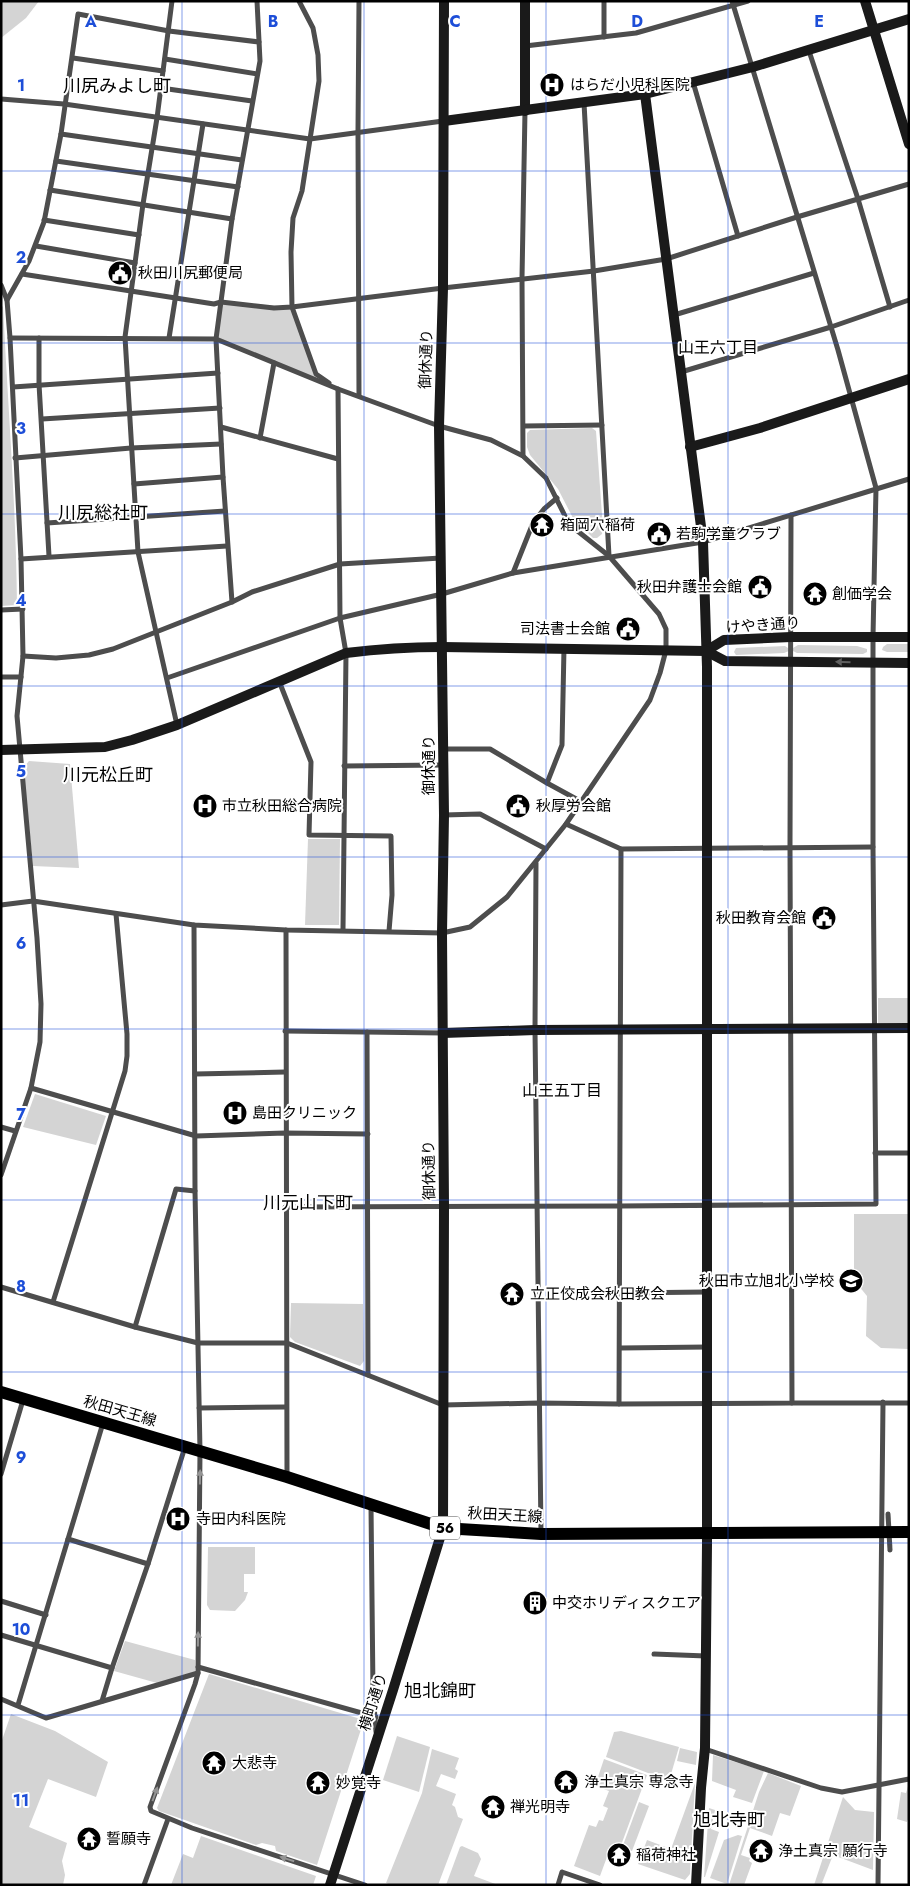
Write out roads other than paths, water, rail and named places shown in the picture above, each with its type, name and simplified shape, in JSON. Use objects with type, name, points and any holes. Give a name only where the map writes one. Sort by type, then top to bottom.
[{"type":"main road","name":"秋田天王線","points":[[1,1392],[287,1477],[443,1528],[541,1534],[909,1532]]},
{"type":"street","points":[[172,1],[125,337],[138,552],[177,725]]},
{"type":"street","points":[[232,602],[227,546],[216,339],[232,219],[260,61],[257,1]]},
{"type":"street","points":[[299,1],[313,28],[318,55],[318,81],[302,191],[293,218],[291,252],[292,307],[316,374],[338,389]]},
{"type":"street","points":[[359,1],[359,396]]},
{"type":"street","name":"御休通り","points":[[443,1528],[444,1206],[442,933],[444,749],[439,426],[443,288],[444,1]]},
{"type":"street","points":[[523,456],[522,278],[525,1]]},
{"type":"street","points":[[604,1],[604,37]]},
{"type":"street","points":[[525,46],[636,33],[732,3],[748,1]]},
{"type":"street","points":[[865,1],[909,144]]},
{"type":"street","points":[[285,1207],[790,1206],[876,1204],[873,637],[876,488],[831,327],[732,3]]},
{"type":"street","points":[[4,300],[22,274],[36,246],[44,220],[61,134],[78,14],[169,31],[259,42]]},
{"type":"street","points":[[1,99],[64,104],[310,139],[645,94],[753,67],[909,19]]},
{"type":"street","points":[[809,50],[858,199],[890,307]]},
{"type":"street","points":[[73,58],[163,71]]},
{"type":"street","points":[[165,59],[257,74]]},
{"type":"street","points":[[693,82],[738,236]]},
{"type":"street","points":[[161,88],[252,101]]},
{"type":"street","points":[[645,94],[703,542],[706,651],[708,1404],[705,1748],[700,1788],[696,1885]]},
{"type":"street","points":[[584,103],[609,556]]},
{"type":"street","points":[[169,338],[203,124]]},
{"type":"street","points":[[61,134],[242,160]]},
{"type":"street","points":[[56,161],[238,187]]},
{"type":"street","points":[[22,274],[214,304],[221,302],[274,308],[292,307],[522,278],[594,271],[666,260],[797,217],[909,184]]},
{"type":"street","points":[[50,190],[232,219]]},
{"type":"street","points":[[44,220],[139,235]]},
{"type":"street","points":[[36,246],[135,263]]},
{"type":"street","points":[[673,316],[814,272]]},
{"type":"street","points":[[1,285],[10,338],[23,608],[23,656],[16,716],[38,938],[40,1004],[40,1042],[31,1088],[1,1175]]},
{"type":"street","points":[[680,372],[831,327],[909,300]]},
{"type":"street","points":[[1,905],[33,901],[194,925],[286,930],[442,933],[470,928],[507,897],[566,824],[650,700],[660,674],[666,650],[666,630],[659,614],[609,556],[575,529],[566,518],[558,498],[546,478],[523,456],[491,440],[439,426],[338,389],[216,339],[125,337],[10,338]]},
{"type":"street","points":[[39,338],[39,384],[49,556]]},
{"type":"street","points":[[260,438],[274,363]]},
{"type":"street","points":[[13,387],[218,373]]},
{"type":"street","points":[[690,448],[760,428],[909,379]]},
{"type":"street","points":[[338,389],[340,618],[346,653],[343,930]]},
{"type":"street","points":[[42,419],[220,408]]},
{"type":"street","points":[[524,426],[602,425]]},
{"type":"street","points":[[221,427],[338,459]]},
{"type":"street","points":[[15,458],[131,448],[221,444]]},
{"type":"street","points":[[134,484],[223,477]]},
{"type":"street","points":[[167,678],[340,618],[442,594],[513,573],[703,542],[909,479]]},
{"type":"street","points":[[513,573],[533,523],[558,498]]},
{"type":"street","points":[[47,523],[225,511]]},
{"type":"street","points":[[791,515],[790,1206],[792,1403]]},
{"type":"street","points":[[21,559],[227,546]]},
{"type":"street","points":[[23,656],[56,658],[89,655],[112,649],[157,633],[252,592],[340,564],[442,558]]},
{"type":"street","points":[[1,610],[23,608]]},
{"type":"street","name":"けやき通り","points":[[909,637],[791,637],[724,640],[706,651],[725,662],[909,662]]},
{"type":"street","points":[[1,750],[105,747],[132,740],[177,725],[346,653],[400,647],[442,646],[706,651]]},
{"type":"street","points":[[547,783],[562,745],[564,648]]},
{"type":"street","points":[[1,677],[21,677]]},
{"type":"street","points":[[279,681],[311,762],[309,835],[391,836],[392,895],[389,932]]},
{"type":"street","points":[[444,749],[490,749],[580,801]]},
{"type":"street","points":[[344,766],[444,765]]},
{"type":"street","points":[[444,815],[480,814],[546,849]]},
{"type":"street","points":[[566,824],[621,849],[873,847]]},
{"type":"street","points":[[620,1404],[621,849]]},
{"type":"street","points":[[536,862],[535,1030],[541,1534]]},
{"type":"street","points":[[53,1302],[125,1071],[127,1034],[116,914]]},
{"type":"street","points":[[194,925],[195,1191],[200,1451],[198,1673],[196,1684],[150,1807],[151,1811],[168,1818],[365,1885]]},
{"type":"street","points":[[286,930],[285,1207],[287,1477]]},
{"type":"street","points":[[285,1031],[442,1033],[535,1030],[909,1028]]},
{"type":"street","points":[[367,1032],[368,1375]]},
{"type":"street","points":[[195,1074],[285,1072]]},
{"type":"street","points":[[31,1088],[196,1136],[285,1133],[368,1134]]},
{"type":"street","points":[[1,1127],[15,1131]]},
{"type":"street","points":[[875,1153],[909,1153]]},
{"type":"street","points":[[134,1327],[176,1189],[195,1191]]},
{"type":"street","points":[[1,1287],[134,1327],[198,1343],[287,1343],[443,1405],[539,1403],[909,1403]]},
{"type":"street","points":[[621,1292],[708,1292]]},
{"type":"street","points":[[620,1348],[708,1347]]},
{"type":"street","points":[[2,1470],[24,1399]]},
{"type":"street","points":[[878,1885],[880,1532],[883,1402]]},
{"type":"street","points":[[199,1408],[286,1407]]},
{"type":"street","points":[[18,1705],[103,1423]]},
{"type":"street","points":[[102,1701],[185,1447]]},
{"type":"street","points":[[198,1667],[379,1718],[371,1506]]},
{"type":"street","points":[[888,1514],[890,1550]]},
{"type":"street","name":"横町通り","points":[[330,1885],[377,1739],[379,1718],[443,1528]]},
{"type":"street","points":[[68,1539],[148,1564]]},
{"type":"street","points":[[1,1601],[46,1615]]},
{"type":"street","points":[[1,1636],[112,1668]]},
{"type":"street","points":[[654,1654],[706,1656]]},
{"type":"street","points":[[1,1699],[46,1718],[198,1673]]},
{"type":"street","points":[[705,1748],[822,1788],[842,1792],[909,1779]]},
{"type":"street","points":[[144,1885],[168,1818]]},
{"type":"street","points":[[558,1885],[562,1872],[600,1885]]},
{"type":"place","name":"はらだ小児科医院","points":[[552,85]]},
{"type":"place","name":"秋田川尻郵便局","points":[[120,273]]},
{"type":"place","name":"箱岡穴稲荷","points":[[542,525]]},
{"type":"place","name":"若駒学童クラブ","points":[[659,534]]},
{"type":"place","name":"秋田弁護士会館","points":[[760,587]]},
{"type":"place","name":"創価学会","points":[[815,594]]},
{"type":"place","name":"司法書士会館","points":[[628,629]]},
{"type":"place","name":"市立秋田総合病院","points":[[205,806]]},
{"type":"place","name":"秋厚労会館","points":[[518,806]]},
{"type":"place","name":"秋田教育会館","points":[[824,918]]},
{"type":"place","name":"島田クリニック","points":[[235,1113]]},
{"type":"place","name":"秋田市立旭北小学校","points":[[851,1281]]},
{"type":"place","name":"立正佼成会秋田教会","points":[[512,1294]]},
{"type":"place","name":"寺田内科医院","points":[[178,1519]]},
{"type":"place","name":"中交ホリディスクエア","points":[[535,1603]]},
{"type":"place","name":"大悲寺","points":[[214,1763]]},
{"type":"place","name":"浄土真宗 専念寺","points":[[566,1782]]},
{"type":"place","name":"妙覚寺","points":[[318,1783]]},
{"type":"place","name":"禅光明寺","points":[[493,1807]]},
{"type":"place","name":"誓願寺","points":[[89,1839]]},
{"type":"place","name":"浄土真宗 願行寺","points":[[761,1851]]},
{"type":"place","name":"稲荷神社","points":[[619,1855]]},
{"type":"district","name":"川尻みよし町","points":[[117,86]]},
{"type":"district","name":"山王六丁目","points":[[718,347]]},
{"type":"district","name":"川尻総社町","points":[[103,513]]},
{"type":"district","name":"川元松丘町","points":[[108,775]]},
{"type":"district","name":"山王五丁目","points":[[562,1090]]},
{"type":"district","name":"川元山下町","points":[[308,1203]]},
{"type":"district","name":"旭北錦町","points":[[440,1691]]},
{"type":"district","name":"旭北寺町","points":[[729,1820]]}]
